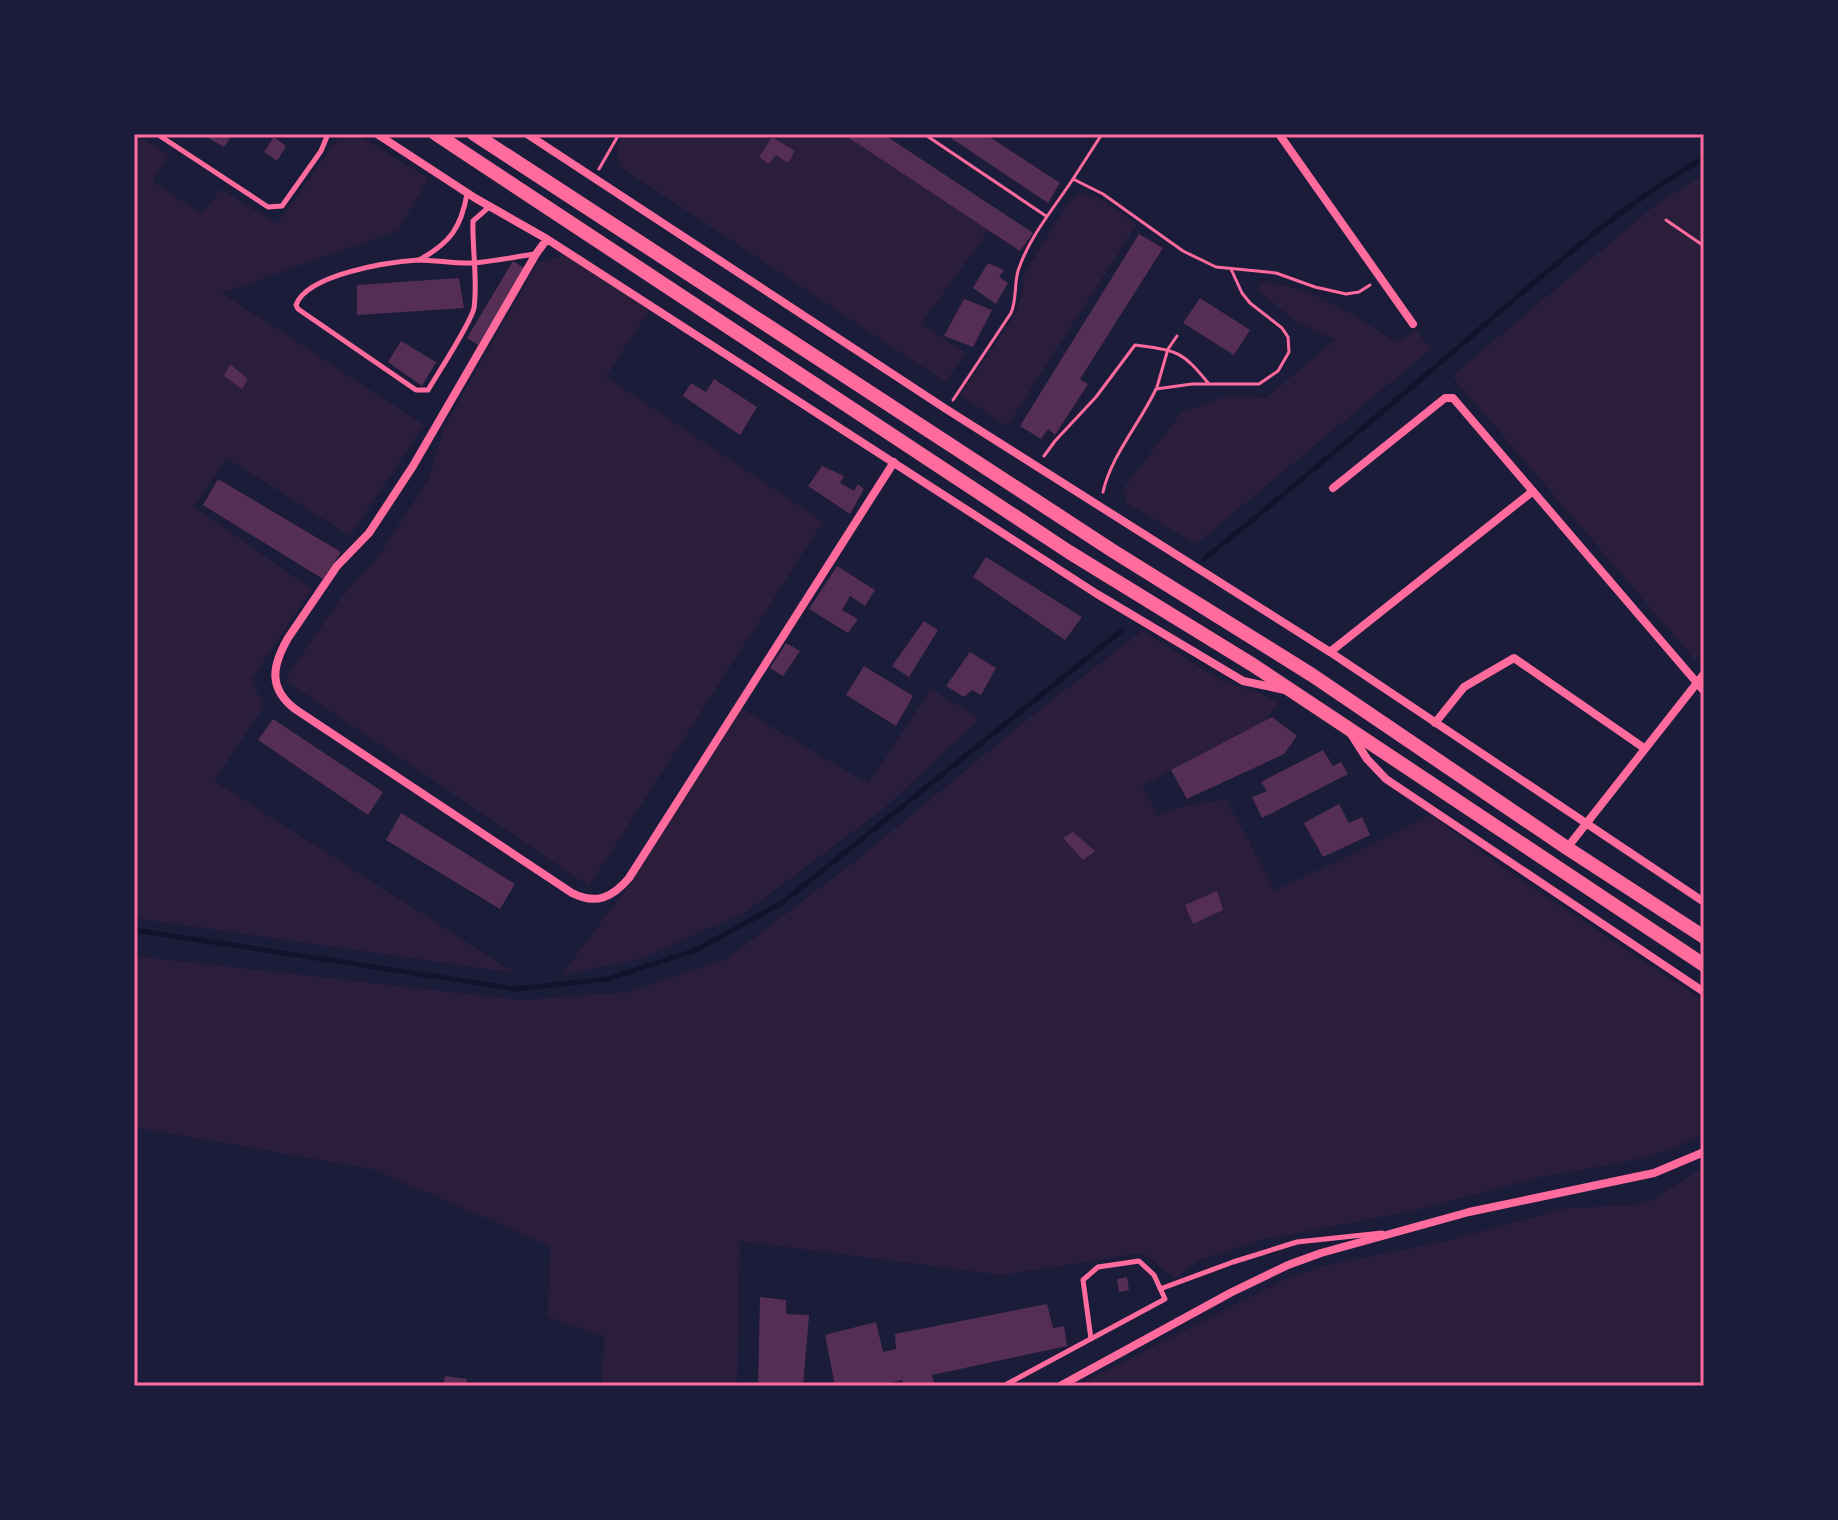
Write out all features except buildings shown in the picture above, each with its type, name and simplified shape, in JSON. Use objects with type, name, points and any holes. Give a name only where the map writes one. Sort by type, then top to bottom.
[{"type":"main road","points":[[436,134],[976,492],[1296,693],[1704,965]]},
{"type":"main road","points":[[474,134],[1113,551],[1312,675],[1704,937]]},
{"type":"street","points":[[377,134],[489,207],[547,239],[1085,586],[1243,681],[1296,693]]},
{"type":"street","points":[[527,134],[1099,508],[1330,652],[1704,902]]},
{"type":"street","points":[[1279,134],[1413,324]]},
{"type":"street","points":[[547,239],[413,466],[369,533],[337,566],[288,638],[281,651],[275,677],[279,695],[295,709],[572,893],[587,899],[602,900],[615,893],[629,878],[894,462]]},
{"type":"street","points":[[1333,488],[1445,398],[1453,398],[1704,691]]},
{"type":"street","points":[[1330,652],[1533,491]]},
{"type":"street","points":[[1435,723],[1464,687],[1514,658],[1644,748]]},
{"type":"street","points":[[1567,848],[1704,674]]},
{"type":"street","points":[[1346,727],[1367,759],[1386,779],[1704,992]]},
{"type":"street","points":[[1060,1386],[1262,1277],[1321,1253],[1391,1232],[1549,1194],[1654,1173],[1704,1152]]},
{"type":"lane","points":[[157,134],[268,207],[275,208],[282,206],[290,195],[321,151],[328,134]]},
{"type":"lane","points":[[419,260],[437,250],[457,230],[467,193]]},
{"type":"lane","points":[[489,207],[473,221],[474,263],[474,311],[428,390],[416,390],[298,309],[296,305],[304,293],[318,283],[366,268],[419,260],[474,263],[536,254]]},
{"type":"lane","points":[[1160,1289],[1297,1242],[1391,1232]]},
{"type":"lane","points":[[1004,1386],[1091,1339],[1165,1299],[1154,1275],[1139,1261],[1098,1267],[1083,1280],[1091,1339]]},
{"type":"path","points":[[593,178],[619,134]]},
{"type":"path","points":[[924,134],[1046,216]]},
{"type":"path","points":[[946,409],[1011,313],[1019,268],[1046,216],[1102,134]]},
{"type":"path","points":[[1073,179],[1103,194],[1200,261],[1231,269],[1276,273],[1346,294],[1359,292],[1381,279]]},
{"type":"path","points":[[1666,220],[1704,246]]},
{"type":"path","points":[[1156,389],[1209,384],[1259,384],[1278,371],[1289,352],[1288,337],[1242,293],[1231,269]]},
{"type":"path","points":[[1099,508],[1114,463],[1144,415],[1168,349],[1177,336]]},
{"type":"path","points":[[1042,471],[1044,455],[1096,397],[1135,345],[1178,352],[1209,384]]},
{"type":"shaded area","points":[[134,134],[169,154],[152,181],[202,214],[221,189],[277,224],[341,134],[356,134],[428,178],[399,230],[222,293],[424,425],[350,536],[227,458],[194,507],[312,589],[251,680],[264,706],[214,781],[515,973],[134,918]]},
{"type":"shaded area","points":[[624,134],[843,134],[989,230],[921,324],[966,353],[946,382],[620,167],[616,150]]},
{"type":"shaded area","points":[[1704,175],[1704,654],[1695,660],[1452,376],[1658,203]]},
{"type":"shaded area","points":[[1079,194],[1096,196],[1137,224],[1007,426],[960,395],[1013,318],[1021,298],[1025,273],[1065,208]]},
{"type":"shaded area","points":[[565,255],[649,310],[606,377],[823,522],[589,886],[285,680],[343,595],[376,560],[429,478],[444,427],[538,262]]},
{"type":"shaded area","points":[[1263,282],[1316,296],[1397,343],[1416,330],[1431,349],[1196,544],[1127,503],[1123,489],[1182,412],[1230,395],[1266,398],[1335,340],[1295,321],[1258,290]]},
{"type":"shaded area","points":[[1142,631],[1222,681],[1260,693],[1278,703],[1265,721],[1143,785],[1158,816],[1177,808],[1226,799],[1275,891],[1431,815],[1522,881],[1704,1001],[1704,1135],[1659,1153],[1625,1162],[1535,1178],[1417,1210],[1261,1240],[1199,1260],[1175,1279],[1143,1253],[1002,1275],[740,1241],[737,1386],[602,1386],[604,1336],[547,1317],[551,1246],[372,1169],[134,1127],[134,956],[522,1000],[630,992],[726,959],[857,860],[1029,718]]},
{"type":"shaded area","points":[[931,689],[980,719],[881,811],[744,913],[640,959],[561,975],[626,889],[742,709],[868,784]]},
{"type":"shaded area","points":[[1704,1167],[1704,1386],[1076,1386],[1286,1279],[1323,1266],[1446,1241],[1567,1208],[1633,1205],[1651,1201]]},
{"type":"waterway","points":[[1204,559],[1581,243],[1641,198],[1704,158]]},
{"type":"waterway","points":[[134,930],[516,989],[608,979],[696,950],[782,903],[1121,631]]}]
